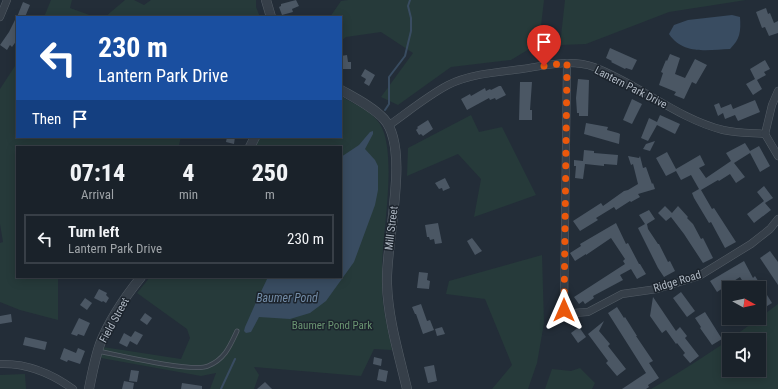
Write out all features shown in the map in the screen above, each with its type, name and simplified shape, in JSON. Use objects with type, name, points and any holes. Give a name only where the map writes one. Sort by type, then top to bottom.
[{"type":"street","points":[[0,17],[8,0]]},
{"type":"street","points":[[266,0],[271,16]]},
{"type":"street","name":"Lantern Park Drive","points":[[388,126],[449,84],[460,80],[483,75],[567,63],[579,63],[594,67],[692,118],[711,126],[735,132],[765,134]]},
{"type":"street","name":"Ridge Road","points":[[567,63],[564,310],[573,313],[588,312],[622,294],[657,289],[699,276],[748,246],[770,229],[778,219]]},
{"type":"street","name":"Mill Street","points":[[342,91],[383,118],[388,126],[394,145],[396,175],[388,254],[387,284],[393,330],[407,389]]},
{"type":"street","points":[[778,91],[772,105],[765,134],[778,156]]},
{"type":"street","name":"Field Street","points":[[89,389],[98,351],[111,322],[140,278]]},
{"type":"street","points":[[0,364],[27,366],[42,371],[73,389]]},
{"type":"lane","points":[[98,351],[186,367],[203,368],[224,356],[237,331]]},
{"type":"green space","points":[[51,0],[72,0],[70,8],[92,16],[44,16]]},
{"type":"green space","points":[[125,0],[134,0],[144,5],[151,0],[256,0],[256,7],[260,16],[106,16]]},
{"type":"green space","points":[[544,0],[539,43],[511,60],[451,67],[398,105],[381,97],[413,53],[381,32],[346,37],[342,40],[342,16],[331,16],[341,1]]},
{"type":"green space","points":[[565,0],[746,0],[669,12],[586,44],[560,45]]},
{"type":"green space","points":[[16,65],[16,138],[181,138],[178,146],[16,146],[16,278],[58,278],[58,320],[20,310],[0,302],[0,243],[3,242],[0,224],[0,89]]},
{"type":"green space","name":"Baumer Pond Park","points":[[342,97],[377,119],[385,135],[388,150],[389,167],[382,295],[392,350],[374,349],[361,376],[254,367],[259,375],[254,389],[210,389],[216,373],[201,376],[101,358],[103,347],[181,359],[190,338],[187,329],[137,293],[149,278],[342,278],[342,146],[256,146],[260,138],[342,138]]},
{"type":"green space","points":[[471,115],[479,132],[502,127],[536,195],[474,217],[481,179],[458,154],[407,176],[408,148]]},
{"type":"green space","points":[[542,255],[544,323],[537,363],[528,389],[492,389],[512,365],[485,299],[446,294],[449,281]]},
{"type":"green space","points":[[778,304],[778,389],[651,389],[722,344],[722,377],[766,377],[766,333],[738,333],[749,325],[766,325],[766,313]]},
{"type":"green space","points":[[580,368],[595,383],[592,389],[545,389],[552,369],[571,371]]},
{"type":"green space","points":[[25,374],[26,389],[0,389],[0,375]]},
{"type":"water","points":[[732,15],[740,17],[740,27],[738,38],[730,49],[696,50],[681,45],[669,34],[674,25],[688,20]]},
{"type":"water","name":"Baumer Pond","points":[[373,131],[373,134],[365,149],[375,160],[378,166],[378,190],[375,205],[354,262],[326,301],[310,313],[290,319],[259,317],[251,332],[246,333],[244,331],[245,327],[268,278],[342,278],[342,156],[359,145],[370,132]]},
{"type":"building","points":[[296,0],[299,6],[292,9],[293,12],[282,15],[279,7],[281,4]]},
{"type":"building","points":[[23,2],[30,5],[25,16],[17,16]]},
{"type":"building","points":[[766,8],[774,23],[778,21],[778,33],[769,36],[765,27],[762,28],[756,12]]},
{"type":"building","points":[[16,18],[16,41],[12,47],[10,45],[7,50],[0,45]]},
{"type":"building","points":[[610,48],[637,60],[632,70],[625,69],[606,58]]},
{"type":"building","points":[[670,54],[680,58],[675,74],[685,78],[695,59],[707,65],[696,84],[692,82],[684,99],[674,95],[676,92],[659,85],[663,73],[661,72]]},
{"type":"building","points":[[347,55],[348,62],[351,62],[351,69],[343,69],[342,56]]},
{"type":"building","points":[[765,60],[770,69],[764,72],[766,75],[757,80],[762,89],[753,95],[746,84],[755,79],[750,69]]},
{"type":"building","points":[[365,69],[375,75],[369,86],[364,83],[366,79],[361,76]]},
{"type":"building","points":[[578,79],[589,80],[588,116],[579,116],[579,113],[577,113],[576,98]]},
{"type":"building","points":[[520,82],[532,82],[530,110],[532,110],[532,120],[519,120]]},
{"type":"building","points":[[501,86],[506,95],[496,100],[495,98],[490,100],[489,98],[467,110],[461,99],[470,94],[471,96],[485,88],[486,91]]},
{"type":"building","points":[[632,99],[642,104],[632,124],[623,120]]},
{"type":"building","points":[[755,100],[760,112],[738,121],[735,115],[725,119],[723,113],[718,116],[714,105],[719,103],[721,108],[731,104],[733,109]]},
{"type":"building","points":[[660,115],[680,124],[675,134],[657,125],[648,141],[641,138],[649,118],[657,122]]},
{"type":"building","points":[[428,120],[433,129],[423,136],[421,134],[419,135],[416,130],[418,128],[417,127]]},
{"type":"building","points":[[586,123],[608,127],[607,130],[620,134],[619,144],[584,134]]},
{"type":"building","points":[[227,138],[235,138],[234,144],[226,142]]},
{"type":"building","points":[[655,141],[650,151],[643,149],[646,144]]},
{"type":"building","points":[[745,143],[750,151],[759,146],[770,166],[760,172],[750,153],[734,163],[745,177],[736,183],[730,174],[701,190],[712,209],[714,208],[736,242],[725,248],[711,222],[709,223],[694,198],[692,193],[699,189],[691,175],[681,180],[676,171],[666,176],[656,158],[667,152],[676,169],[700,155],[705,165],[699,168],[706,178],[731,161],[726,153]]},
{"type":"building","points":[[584,150],[594,151],[594,153],[618,155],[617,165],[604,164],[604,166],[585,164],[583,179],[575,178],[576,166],[574,166],[574,160],[583,161]]},
{"type":"building","points":[[628,156],[639,158],[640,156],[643,168],[646,167],[655,189],[638,194],[640,197],[631,202],[630,201],[616,210],[614,207],[596,218],[598,220],[580,231],[573,221],[601,203],[603,206],[624,191],[638,184],[633,164],[631,165]]},
{"type":"building","points":[[445,178],[450,188],[443,191],[442,188],[439,189],[435,183]]},
{"type":"building","points":[[764,186],[773,198],[765,203],[771,210],[754,223],[747,214],[764,201],[757,192]]},
{"type":"building","points":[[665,206],[672,213],[678,206],[693,224],[701,239],[703,238],[713,258],[703,263],[671,217],[666,221],[658,213]]},
{"type":"building","points":[[649,210],[655,219],[647,224],[648,229],[659,244],[668,262],[670,261],[675,271],[664,277],[638,228],[645,224],[639,215]]},
{"type":"building","points":[[438,223],[442,243],[435,244],[434,239],[430,240],[429,237],[427,237],[425,225]]},
{"type":"building","points":[[616,223],[626,244],[628,243],[646,274],[637,279],[631,269],[620,275],[623,280],[593,296],[594,298],[585,304],[583,301],[579,304],[574,297],[625,264],[623,261],[625,259],[611,238],[575,261],[570,253],[581,246],[580,244]]},
{"type":"building","points":[[472,238],[482,251],[475,255],[467,241]]},
{"type":"building","points":[[770,251],[778,262],[778,285],[760,258]]},
{"type":"building","points":[[744,261],[753,278],[755,276],[758,281],[743,281],[740,277],[734,281],[722,281],[722,289],[717,292],[710,281]]},
{"type":"building","points":[[419,272],[428,273],[427,280],[430,281],[429,289],[417,288]]},
{"type":"building","points":[[99,289],[107,293],[106,295],[109,298],[106,303],[94,298]]},
{"type":"building","points":[[681,292],[695,311],[687,317],[673,298]]},
{"type":"building","points":[[766,293],[772,303],[766,307]]},
{"type":"building","points":[[653,297],[676,331],[680,327],[687,336],[685,338],[699,356],[690,363],[683,355],[685,353],[677,343],[676,344],[666,330],[662,333],[650,316]]},
{"type":"building","points":[[85,298],[92,303],[87,310],[80,305]]},
{"type":"building","points":[[421,304],[427,321],[430,320],[434,330],[423,334],[412,307]]},
{"type":"building","points":[[617,307],[653,361],[649,363],[659,378],[648,385],[649,387],[646,389],[622,389],[646,373],[608,313]]},
{"type":"building","points":[[705,312],[722,339],[712,345],[695,318]]},
{"type":"building","points":[[145,313],[152,318],[147,325],[140,320]]},
{"type":"building","points":[[11,314],[12,322],[0,324],[0,316]]},
{"type":"building","points":[[79,318],[90,323],[84,336],[71,334]]},
{"type":"building","points":[[604,321],[599,331],[610,344],[608,346],[626,369],[617,376],[606,363],[608,361],[588,334]]},
{"type":"building","points":[[442,327],[445,334],[437,336],[435,329]]},
{"type":"building","points":[[579,327],[586,337],[578,343],[571,333]]},
{"type":"building","points":[[135,331],[143,335],[137,345],[130,341],[127,347],[119,343],[124,333],[131,337]]},
{"type":"building","points":[[25,337],[47,342],[45,350],[23,345]]},
{"type":"building","points":[[64,348],[76,353],[78,348],[85,351],[80,364],[68,360],[67,362],[60,359]]},
{"type":"building","points":[[374,357],[382,359],[381,366],[373,364]]},
{"type":"building","points":[[434,365],[437,381],[428,383],[424,367]]},
{"type":"building","points":[[379,369],[388,371],[386,382],[377,380]]},
{"type":"building","points":[[131,370],[139,371],[137,382],[129,381]]},
{"type":"building","points":[[124,381],[134,383],[133,389],[122,389]]},
{"type":"building","points":[[265,382],[272,389],[257,389]]},
{"type":"building","points":[[182,383],[202,386],[202,389],[181,389]]},
{"type":"waterway","points":[[385,110],[389,104],[389,77],[405,56],[411,31],[411,18],[408,6],[410,0]]},
{"type":"waterway","points":[[221,389],[235,359]]},
{"type":"route","points":[[544,66],[567,63],[564,310]]}]
